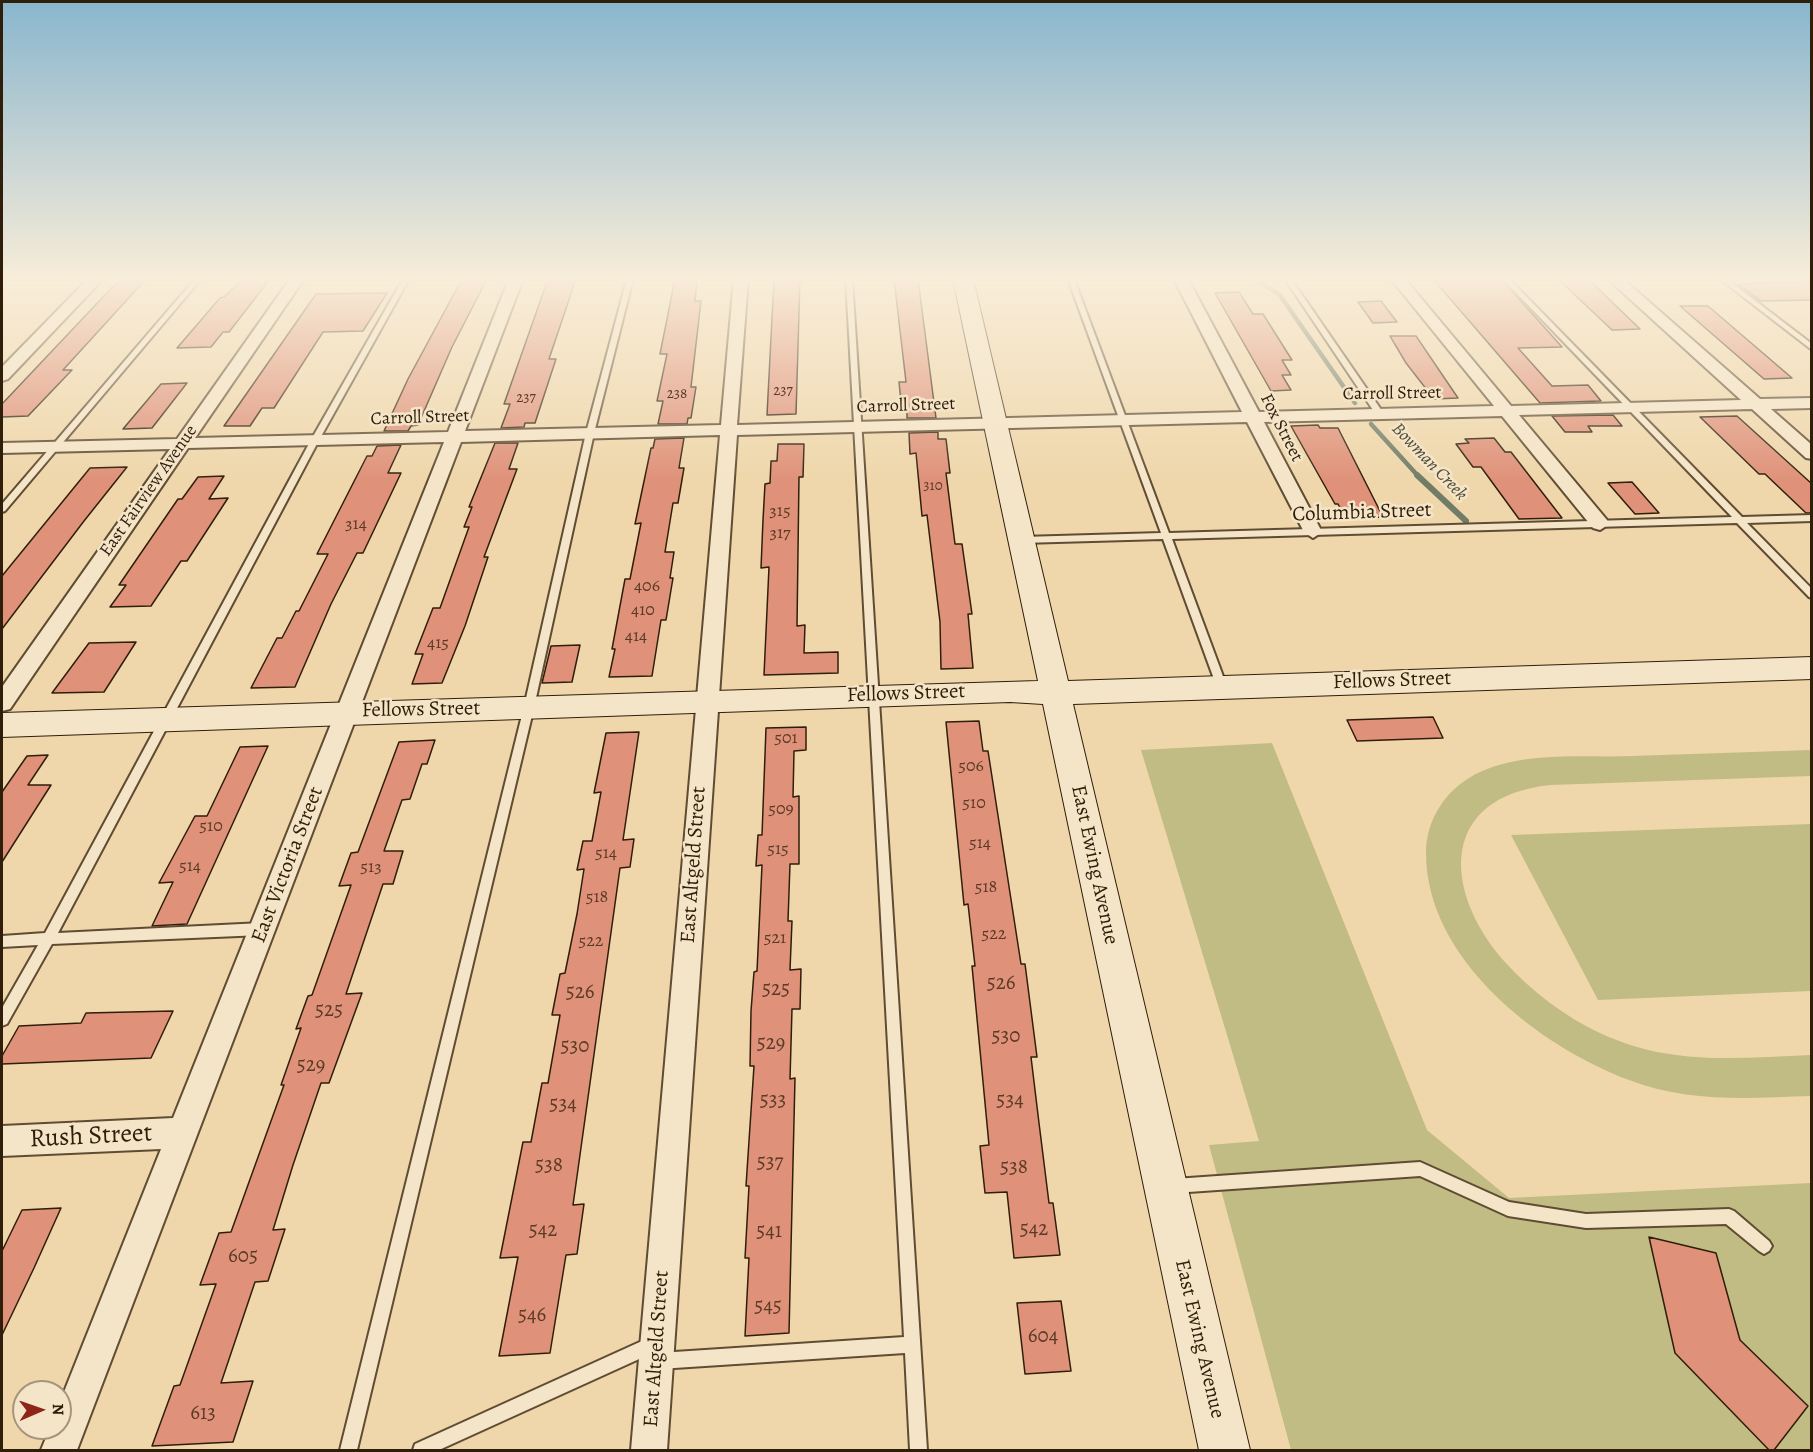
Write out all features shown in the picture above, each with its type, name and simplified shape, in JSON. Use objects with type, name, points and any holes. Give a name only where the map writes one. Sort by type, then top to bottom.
[{"type":"street","points":[[2,376],[30,347]]},
{"type":"street","name":"East Fairview Avenue","points":[[2,703],[249,347]]},
{"type":"street","name":"East Victoria Street","points":[[58,1450],[264,929],[489,347]]},
{"type":"street","name":"East Altgeld Street","points":[[650,1450],[706,702],[736,347]]},
{"type":"street","name":"East Ewing Avenue","points":[[978,347],[1164,1187],[1225,1450]]},
{"type":"street","name":"Fox Street","points":[[1217,347],[1313,532]]},
{"type":"street","points":[[1454,347],[1600,524]]},
{"type":"street","points":[[1691,347],[1812,454]]},
{"type":"street","name":"Carroll Street","points":[[2,448],[1812,403]]},
{"type":"street","name":"Fellows Street","points":[[2,725],[875,695],[1010,691],[1056,693],[1812,668]]},
{"type":"street","name":"Rush Street","points":[[2,1141],[182,1133]]},
{"type":"lane","points":[[2,509],[140,347]]},
{"type":"lane","points":[[2,1020],[48,940],[165,719],[368,347]]},
{"type":"lane","points":[[348,1450],[529,707],[613,347]]},
{"type":"lane","points":[[853,347],[919,1450]]},
{"type":"lane","points":[[1096,347],[1222,687]]},
{"type":"lane","points":[[1334,347],[1380,414]]},
{"type":"lane","points":[[1573,347],[1812,595]]},
{"type":"lane","name":"Columbia Street","points":[[1022,540],[1812,518]]},
{"type":"lane","points":[[2,941],[264,929]]},
{"type":"lane","points":[[1164,1187],[1420,1169],[1508,1209],[1586,1221],[1729,1216],[1764,1246]]},
{"type":"lane","points":[[421,1450],[658,1352],[913,1344]]},
{"type":"shaded area","points":[[1272,743],[1427,1130],[1509,1198],[1811,1183],[1811,1450],[1291,1450],[1209,1145],[1259,1141],[1141,750]]},
{"type":"shaded area","points":[[1811,750],[1811,776],[1550,785],[1514,793],[1487,808],[1470,827],[1462,851],[1462,877],[1469,905],[1484,934],[1504,961],[1537,993],[1575,1020],[1628,1044],[1679,1055],[1731,1058],[1811,1055],[1811,1096],[1765,1098],[1697,1096],[1652,1087],[1594,1065],[1559,1045],[1493,994],[1466,962],[1445,928],[1431,892],[1426,853],[1429,830],[1438,810],[1451,792],[1469,778],[1487,769],[1527,759],[1548,757]]},
{"type":"shaded area","points":[[1811,824],[1811,991],[1598,1000],[1511,835]]},
{"type":"building","points":[[56,347],[84,347],[63,370],[72,370],[28,416],[2,417],[2,404]]},
{"type":"building","points":[[178,347],[211,347],[211,347]]},
{"type":"building","points":[[279,347],[313,347],[274,408],[262,408],[250,426],[224,426]]},
{"type":"building","points":[[425,347],[452,347],[418,425],[411,426],[408,431],[384,431]]},
{"type":"building","points":[[524,347],[553,347],[549,359],[556,359],[535,423],[525,423],[524,427],[501,428],[510,404],[504,404]]},
{"type":"building","points":[[661,347],[696,347],[691,387],[696,387],[691,418],[688,418],[687,424],[658,424],[663,401],[657,401],[667,354],[660,354]]},
{"type":"building","points":[[771,347],[798,347],[796,414],[767,415]]},
{"type":"building","points":[[902,347],[927,347],[936,418],[907,418],[907,412],[902,412],[899,382],[906,382]]},
{"type":"building","points":[[1246,347],[1284,347],[1292,360],[1282,360],[1291,375],[1282,375],[1291,390],[1271,391]]},
{"type":"building","points":[[1396,347],[1423,347],[1458,398],[1434,399]]},
{"type":"building","points":[[1491,347],[1562,347],[1518,348],[1552,386],[1588,385],[1601,401],[1540,403]]},
{"type":"building","points":[[1727,347],[1756,347],[1792,378],[1764,379]]},
{"type":"building","points":[[187,383],[152,428],[123,429],[161,384]]},
{"type":"building","points":[[1613,415],[1622,426],[1588,426],[1592,432],[1565,432],[1552,416]]},
{"type":"building","points":[[1737,416],[1812,484],[1812,513],[1806,513],[1765,474],[1759,474],[1700,417]]},
{"type":"building","points":[[1318,425],[1320,428],[1338,428],[1383,517],[1346,519],[1338,504],[1335,504],[1291,426]]},
{"type":"building","points":[[938,432],[938,439],[946,439],[950,473],[946,473],[955,544],[962,544],[972,614],[968,614],[973,668],[941,669],[940,622],[927,515],[922,516],[916,453],[910,454],[909,433]]},
{"type":"building","points":[[684,438],[679,468],[684,468],[678,503],[673,503],[665,552],[674,552],[670,578],[673,578],[666,620],[661,620],[652,676],[609,677],[625,579],[630,579],[641,523],[635,524],[651,448],[653,448],[655,439]]},
{"type":"building","points":[[1494,438],[1505,452],[1511,452],[1562,518],[1519,519],[1481,467],[1473,467],[1456,444],[1469,443],[1465,439]]},
{"type":"building","points":[[495,443],[518,443],[509,469],[517,469],[484,557],[488,557],[465,626],[442,683],[412,684],[423,654],[415,654],[433,608],[440,608],[469,527],[464,527],[472,507],[469,507]]},
{"type":"building","points":[[778,444],[804,444],[803,477],[799,477],[797,626],[805,625],[804,653],[838,652],[838,673],[764,675],[769,567],[761,568],[765,484],[770,483],[771,461],[777,461]]},
{"type":"building","points":[[401,445],[388,473],[401,473],[363,553],[357,553],[331,604],[295,687],[251,688],[277,638],[282,638],[296,611],[299,611],[328,554],[317,554],[367,456],[372,456],[377,446]]},
{"type":"building","points":[[127,467],[2,629],[2,576],[90,468]]},
{"type":"building","points":[[224,476],[209,499],[228,498],[187,561],[181,561],[151,606],[110,607],[126,585],[119,585],[178,499],[182,499],[198,477]]},
{"type":"building","points":[[1632,482],[1659,513],[1635,514],[1608,483]]},
{"type":"building","points":[[136,642],[104,692],[52,693],[89,643]]},
{"type":"building","points":[[580,645],[572,682],[542,683],[551,646]]},
{"type":"building","points":[[1433,717],[1443,738],[1357,741],[1347,720]]},
{"type":"building","points":[[979,721],[983,751],[988,751],[1021,964],[1025,964],[1037,1057],[1031,1057],[1049,1203],[1053,1203],[1060,1255],[1014,1258],[1007,1192],[985,1193],[980,1146],[989,1145],[972,966],[975,966],[968,904],[964,905],[946,722]]},
{"type":"building","points":[[806,727],[806,750],[794,751],[793,797],[799,796],[799,864],[790,864],[788,921],[792,921],[790,970],[801,969],[800,1009],[792,1009],[790,1079],[795,1078],[789,1333],[745,1336],[749,1258],[745,1258],[749,1186],[746,1186],[754,1066],[750,1066],[751,1011],[754,972],[757,971],[762,865],[756,866],[758,835],[762,835],[766,728]]},
{"type":"building","points":[[639,732],[623,840],[634,839],[630,867],[620,868],[573,1205],[584,1204],[577,1254],[566,1255],[550,1353],[499,1356],[518,1257],[500,1258],[523,1142],[531,1142],[542,1083],[548,1083],[560,1015],[552,1015],[560,974],[565,973],[577,914],[584,869],[577,870],[583,841],[592,841],[601,792],[594,793],[606,733]]},
{"type":"building","points":[[435,740],[427,764],[422,764],[410,799],[402,800],[384,851],[403,851],[393,884],[383,884],[346,994],[362,993],[329,1083],[321,1083],[293,1165],[273,1230],[285,1229],[268,1281],[255,1282],[221,1383],[253,1381],[233,1442],[152,1446],[174,1386],[180,1385],[216,1284],[200,1285],[219,1233],[231,1232],[284,1085],[281,1085],[301,1028],[296,1029],[308,996],[312,995],[351,885],[339,886],[351,853],[358,852],[399,742]]},
{"type":"building","points":[[268,746],[187,924],[152,926],[173,882],[159,883],[195,816],[207,816],[240,747]]},
{"type":"building","points":[[48,755],[28,785],[51,785],[2,862],[2,792],[27,756]]},
{"type":"building","points":[[173,1011],[151,1058],[2,1064],[2,1056],[19,1026],[81,1023],[86,1013]]},
{"type":"building","points":[[61,1208],[2,1335],[2,1251],[22,1210]]},
{"type":"building","points":[[1649,1237],[1716,1253],[1740,1340],[1808,1406],[1774,1450],[1769,1450],[1675,1353]]},
{"type":"building","points":[[1061,1301],[1071,1371],[1025,1374],[1017,1303]]},
{"type":"waterway","name":"Bowman Creek","points":[[1316,347],[1355,403]]},
{"type":"waterway","name":"Bowman Creek","points":[[1371,424],[1418,476]]},
{"type":"waterway","name":"Bowman Creek","points":[[1418,476],[1466,521]]}]
